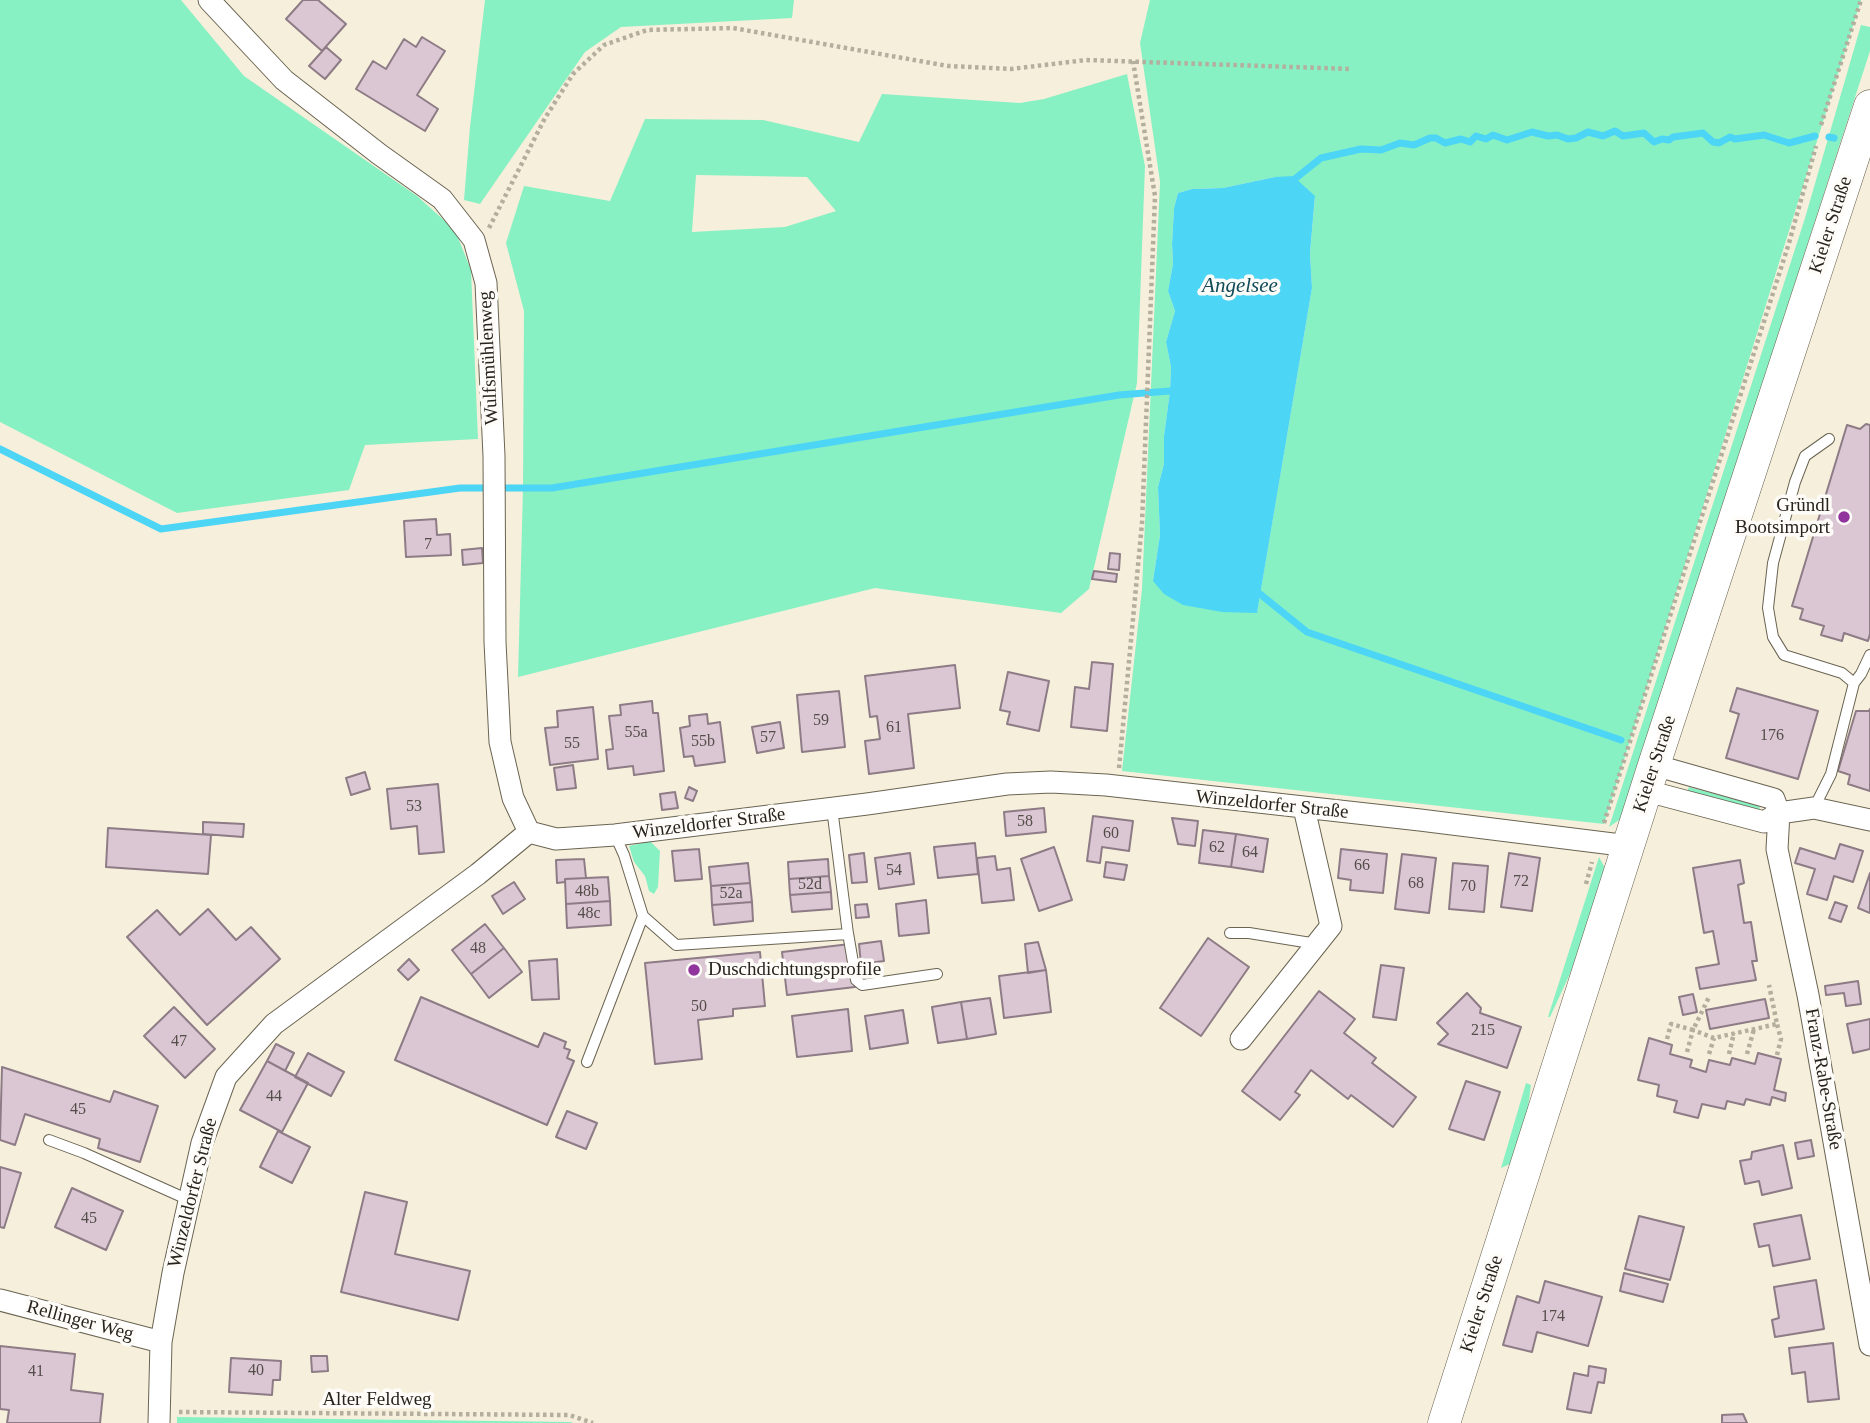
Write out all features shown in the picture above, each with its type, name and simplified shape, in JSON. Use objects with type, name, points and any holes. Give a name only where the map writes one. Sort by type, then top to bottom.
[{"type":"main road","name":"Kieler Straße","points":[[1444,1423],[1870,106]]},
{"type":"street","name":"Wulfsmühlenweg","points":[[209,0],[284,80],[442,199],[474,240],[486,283],[494,456],[495,642],[500,742],[513,799],[529,832]]},
{"type":"street","points":[[1651,778],[1764,822],[1779,813],[1814,808],[1870,820]]},
{"type":"street","name":"Winzeldorfer Straße","points":[[159,1418],[161,1342],[188,1200],[202,1143],[226,1077],[274,1024],[478,874],[529,832],[556,839],[615,835],[1007,784],[1051,782],[1117,787],[1629,846]]},
{"type":"street","points":[[1241,1039],[1331,926],[1304,808]]},
{"type":"street","name":"Franz-Rabe-Straße","points":[[1779,813],[1777,849],[1808,995],[1870,1345]]},
{"type":"street","name":"Rellinger Weg","points":[[0,1300],[161,1342]]},
{"type":"lane","points":[[1829,439],[1805,456],[1795,482],[1773,563],[1768,608],[1773,637],[1784,654],[1842,673],[1854,684]]},
{"type":"lane","points":[[1814,808],[1831,774],[1854,684],[1870,655]]},
{"type":"lane","points":[[832,808],[856,981],[862,985],[937,974]]},
{"type":"lane","points":[[615,835],[643,916],[676,945],[848,933]]},
{"type":"lane","points":[[587,1062],[643,916]]},
{"type":"lane","points":[[1230,933],[1249,933],[1317,944]]},
{"type":"lane","points":[[48,1140],[84,1153],[188,1200]]},
{"type":"path","points":[[1821,125],[1861,0]]},
{"type":"path","points":[[474,240],[492,226],[545,118],[573,75],[604,45],[647,30],[733,28],[948,66],[1011,69],[1086,60],[1352,69]]},
{"type":"path","points":[[1117,787],[1142,523],[1155,196],[1133,61]]},
{"type":"path","points":[[1135,585],[1142,586]]},
{"type":"path","points":[[1769,985],[1781,1039],[1777,1055]]},
{"type":"path","points":[[1688,1052],[1693,1030],[1709,997]]},
{"type":"path","points":[[1667,1039],[1671,1024],[1714,1038],[1777,1024]]},
{"type":"path","points":[[1747,1054],[1754,1029]]},
{"type":"path","points":[[1729,1054],[1734,1033]]},
{"type":"path","points":[[1709,1054],[1714,1038]]},
{"type":"path","name":"Alter Feldweg","points":[[159,1418],[569,1415],[593,1423]]},
{"type":"green space","points":[[0,0],[181,0],[244,76],[417,196],[455,230],[471,270],[478,439],[365,445],[349,490],[177,513],[0,422]]},
{"type":"green space","points":[[485,0],[794,0],[792,18],[621,27],[585,52],[480,204],[464,200]]},
{"type":"green space","points":[[1150,0],[1861,0],[1604,824],[1122,771],[1142,589],[1160,182],[1140,43]],"holes":[[[1275,177],[1315,197],[1310,253],[1312,288],[1257,612],[1153,581],[1160,535],[1158,487],[1164,464],[1164,436],[1170,391],[1171,367],[1166,342],[1175,311],[1168,291],[1173,264],[1174,208],[1178,193],[1192,189],[1223,188]]]},
{"type":"green space","points":[[1861,25],[1870,27],[1870,51],[1622,818],[1609,827],[1805,218]]},
{"type":"green space","points":[[1127,74],[1145,166],[1137,383],[1089,589],[1061,613],[875,588],[518,677],[524,311],[506,243],[524,186],[610,201],[645,119],[763,120],[859,142],[882,94],[1020,103],[1044,99]],"holes":[[[696,175],[807,177],[836,211],[785,227],[692,232]]]},
{"type":"green space","points":[[1689,787],[1759,806],[1760,809],[1759,811],[1687,792]]},
{"type":"green space","points":[[650,841],[660,851],[658,887],[654,894],[649,891],[645,876],[634,862],[629,846]]},
{"type":"green space","points":[[1599,857],[1605,868],[1581,950],[1548,1017]]},
{"type":"green space","points":[[1526,1083],[1531,1085],[1527,1115],[1512,1163],[1501,1168]]},
{"type":"green space","points":[[177,1417],[571,1422],[573,1423],[177,1423]]},
{"type":"water","name":"Angelsee","points":[[1293,176],[1315,196],[1310,253],[1312,288],[1257,613],[1222,612],[1183,605],[1164,594],[1153,581],[1160,535],[1158,487],[1164,464],[1164,436],[1170,391],[1171,367],[1166,342],[1175,311],[1168,291],[1173,264],[1174,208],[1178,193],[1192,189],[1223,188]]},
{"type":"building","points":[[303,0],[318,0],[346,24],[322,51],[286,19]]},
{"type":"building","points":[[422,37],[445,51],[417,95],[438,109],[425,131],[356,89],[373,61],[386,69],[404,39],[416,47]]},
{"type":"building","points":[[326,47],[341,60],[325,79],[309,66]]},
{"type":"building","name":"Gründl Bootsimport","points":[[1866,424],[1870,425],[1870,634],[1868,641],[1844,633],[1842,641],[1821,635],[1824,626],[1800,619],[1803,609],[1792,606],[1847,425],[1860,429]]},
{"type":"building","points":[[436,519],[437,535],[450,534],[451,555],[406,557],[404,521]]},
{"type":"building","points":[[482,548],[483,563],[463,565],[462,550]]},
{"type":"building","points":[[1110,553],[1120,554],[1119,570],[1108,569]]},
{"type":"building","points":[[1094,571],[1117,574],[1116,582],[1092,579]]},
{"type":"building","points":[[1092,662],[1113,664],[1107,731],[1071,727],[1075,687],[1089,689]]},
{"type":"building","points":[[955,665],[960,708],[908,714],[914,768],[869,774],[865,741],[880,739],[877,716],[870,717],[865,676]]},
{"type":"building","points":[[1008,672],[1049,681],[1039,731],[1007,724],[1010,712],[1000,710]]},
{"type":"building","points":[[1737,688],[1818,711],[1798,779],[1726,758],[1739,714],[1730,711]]},
{"type":"building","points":[[839,691],[845,747],[802,752],[797,695]]},
{"type":"building","points":[[652,701],[653,713],[658,713],[664,771],[634,775],[633,766],[608,769],[606,750],[613,749],[609,716],[621,715],[620,705]]},
{"type":"building","points":[[593,707],[598,759],[550,765],[545,728],[558,727],[557,711]]},
{"type":"building","points":[[1870,709],[1870,791],[1848,784],[1850,775],[1838,771],[1856,711]]},
{"type":"building","points":[[707,714],[708,724],[720,722],[725,762],[695,766],[693,756],[684,757],[680,728],[690,726],[689,716]]},
{"type":"building","points":[[780,722],[784,748],[757,753],[752,727]]},
{"type":"building","points":[[573,765],[576,788],[557,790],[554,768]]},
{"type":"building","points":[[365,772],[370,789],[351,795],[346,778]]},
{"type":"building","points":[[438,784],[444,852],[419,854],[417,826],[391,829],[387,789]]},
{"type":"building","points":[[689,787],[697,791],[693,801],[685,798]]},
{"type":"building","points":[[675,792],[678,808],[662,810],[660,794]]},
{"type":"building","points":[[1044,808],[1046,832],[1006,836],[1004,812]]},
{"type":"building","points":[[1093,816],[1133,821],[1129,851],[1102,847],[1100,863],[1087,861]]},
{"type":"building","points":[[1172,818],[1198,821],[1195,846],[1178,844]]},
{"type":"building","points":[[203,822],[244,824],[243,837],[203,834]]},
{"type":"building","points":[[108,828],[211,835],[208,874],[106,867]]},
{"type":"building","points":[[1203,830],[1236,834],[1231,867],[1199,863]]},
{"type":"building","points":[[1236,834],[1268,839],[1263,872],[1231,867]]},
{"type":"building","points":[[975,843],[978,874],[938,878],[934,847]]},
{"type":"building","points":[[1840,844],[1863,851],[1853,882],[1834,876],[1827,900],[1807,894],[1815,869],[1795,863],[1800,848],[1835,859]]},
{"type":"building","points":[[1054,847],[1072,900],[1039,911],[1021,859]]},
{"type":"building","points":[[699,849],[702,879],[675,881],[672,851]]},
{"type":"building","points":[[1341,849],[1387,854],[1383,893],[1350,890],[1351,880],[1338,878]]},
{"type":"building","points":[[864,853],[867,882],[852,883],[849,855]]},
{"type":"building","points":[[910,853],[914,884],[879,889],[875,858]]},
{"type":"building","points":[[1509,853],[1540,858],[1532,911],[1501,907]]},
{"type":"building","points":[[1402,854],[1436,858],[1429,913],[1395,909]]},
{"type":"building","points":[[995,856],[997,870],[1010,868],[1014,900],[982,903],[977,858]]},
{"type":"building","points":[[584,859],[586,878],[565,879],[565,882],[557,883],[556,860]]},
{"type":"building","points":[[828,859],[829,876],[789,879],[788,862]]},
{"type":"building","points":[[1740,860],[1744,883],[1738,885],[1744,923],[1751,922],[1757,961],[1752,961],[1756,980],[1700,989],[1696,968],[1719,964],[1713,931],[1704,933],[1693,868]]},
{"type":"building","points":[[1106,862],[1127,865],[1124,880],[1104,877]]},
{"type":"building","points":[[748,863],[750,883],[711,886],[709,867]]},
{"type":"building","points":[[1453,863],[1488,866],[1484,912],[1449,909]]},
{"type":"building","points":[[1870,873],[1870,913],[1858,908]]},
{"type":"building","points":[[829,876],[831,892],[790,895],[789,879]]},
{"type":"building","points":[[608,877],[610,901],[566,904],[565,879]]},
{"type":"building","points":[[514,882],[525,899],[503,914],[492,896]]},
{"type":"building","points":[[750,883],[752,902],[712,905],[711,886]]},
{"type":"building","points":[[831,892],[832,909],[792,912],[790,895]]},
{"type":"building","points":[[926,900],[929,933],[899,936],[896,904]]},
{"type":"building","points":[[610,901],[611,925],[567,928],[566,904]]},
{"type":"building","points":[[752,902],[753,921],[714,925],[712,905]]},
{"type":"building","points":[[1835,902],[1847,906],[1841,922],[1829,918]]},
{"type":"building","points":[[867,904],[869,917],[856,918],[855,905]]},
{"type":"building","points":[[208,909],[236,940],[251,927],[280,959],[207,1025],[127,937],[157,910],[180,935]]},
{"type":"building","points":[[485,924],[504,948],[471,974],[452,950]]},
{"type":"building","points":[[1208,938],[1249,967],[1201,1036],[1160,1008]]},
{"type":"building","points":[[881,941],[884,961],[861,964],[859,944]]},
{"type":"building","points":[[1038,942],[1046,970],[1028,973],[1025,944]]},
{"type":"building","points":[[850,944],[855,987],[787,995],[782,952]]},
{"type":"building","points":[[504,948],[522,972],[489,998],[471,974]]},
{"type":"building","points":[[760,952],[765,1006],[733,1009],[733,1016],[698,1020],[702,1059],[655,1064],[645,963]]},
{"type":"building","points":[[409,959],[419,970],[408,980],[398,970]]},
{"type":"building","points":[[557,959],[559,999],[532,1000],[529,961]]},
{"type":"building","points":[[1381,965],[1404,968],[1396,1020],[1373,1017]]},
{"type":"building","points":[[1046,970],[1051,1012],[1004,1018],[999,976]]},
{"type":"building","points":[[1858,981],[1861,1004],[1846,1006],[1844,993],[1826,995],[1825,986]]},
{"type":"building","points":[[1319,991],[1355,1019],[1344,1033],[1376,1058],[1372,1063],[1416,1097],[1393,1127],[1351,1095],[1348,1099],[1311,1070],[1295,1092],[1300,1095],[1280,1120],[1242,1091]]},
{"type":"building","points":[[1467,993],[1481,1008],[1480,1013],[1521,1027],[1507,1068],[1438,1044],[1448,1034],[1437,1023]]},
{"type":"building","points":[[1693,994],[1697,1012],[1683,1015],[1679,997]]},
{"type":"building","points":[[421,997],[538,1047],[544,1033],[566,1042],[564,1048],[570,1050],[567,1058],[574,1061],[547,1125],[395,1060]]},
{"type":"building","points":[[990,998],[996,1034],[967,1039],[961,1002]]},
{"type":"building","points":[[1765,999],[1769,1018],[1710,1029],[1706,1010]]},
{"type":"building","points":[[961,1002],[967,1039],[938,1043],[932,1007]]},
{"type":"building","points":[[174,1007],[215,1049],[185,1078],[144,1036]]},
{"type":"building","points":[[848,1009],[852,1051],[797,1057],[792,1016]]},
{"type":"building","points":[[903,1010],[908,1043],[870,1049],[865,1016]]},
{"type":"building","points":[[1870,1019],[1870,1049],[1853,1053],[1847,1024]]},
{"type":"building","points":[[1649,1038],[1672,1045],[1670,1054],[1692,1060],[1690,1067],[1706,1072],[1709,1060],[1730,1065],[1732,1058],[1755,1064],[1758,1053],[1781,1059],[1774,1090],[1786,1093],[1785,1101],[1772,1097],[1770,1105],[1746,1099],[1744,1105],[1727,1101],[1725,1109],[1702,1104],[1698,1118],[1674,1112],[1677,1101],[1657,1096],[1659,1085],[1638,1080]]},
{"type":"building","points":[[276,1044],[294,1053],[285,1071],[267,1061]]},
{"type":"building","points":[[308,1053],[344,1072],[331,1096],[295,1077]]},
{"type":"building","points":[[267,1061],[308,1083],[282,1132],[240,1110]]},
{"type":"building","points":[[2,1067],[110,1102],[114,1091],[158,1106],[140,1162],[98,1148],[100,1139],[25,1114],[15,1145],[0,1140]]},
{"type":"building","points":[[1466,1081],[1500,1092],[1484,1140],[1449,1129]]},
{"type":"building","points":[[567,1111],[597,1123],[586,1149],[556,1137]]},
{"type":"building","points":[[278,1131],[310,1147],[292,1183],[260,1167]]},
{"type":"building","points":[[1811,1140],[1814,1156],[1798,1159],[1795,1143]]},
{"type":"building","points":[[1783,1145],[1792,1188],[1762,1195],[1759,1181],[1745,1184],[1740,1161],[1751,1159],[1752,1152]]},
{"type":"building","points":[[0,1167],[21,1173],[4,1228],[0,1227]]},
{"type":"building","points":[[72,1188],[123,1211],[106,1250],[55,1227]]},
{"type":"building","points":[[365,1192],[407,1202],[395,1254],[470,1271],[458,1320],[341,1292]]},
{"type":"building","points":[[1801,1215],[1810,1259],[1773,1266],[1769,1245],[1759,1247],[1754,1224]]},
{"type":"building","points":[[1639,1216],[1684,1227],[1670,1280],[1625,1269]]},
{"type":"building","points":[[1624,1273],[1668,1284],[1663,1302],[1620,1291]]},
{"type":"building","points":[[1816,1280],[1824,1329],[1775,1337],[1772,1320],[1779,1318],[1774,1287]]},
{"type":"building","points":[[1545,1281],[1602,1297],[1588,1346],[1537,1332],[1532,1352],[1503,1345],[1517,1296],[1539,1303]]},
{"type":"building","points":[[1833,1343],[1839,1399],[1808,1402],[1805,1372],[1792,1374],[1789,1348]]},
{"type":"building","points":[[0,1346],[75,1354],[71,1390],[103,1394],[100,1423],[7,1423],[9,1410],[0,1409]]},
{"type":"building","points":[[311,1356],[327,1356],[328,1371],[312,1372]]},
{"type":"building","points":[[231,1358],[281,1361],[280,1380],[273,1380],[272,1395],[229,1392]]},
{"type":"building","points":[[1589,1366],[1606,1369],[1604,1383],[1598,1382],[1591,1413],[1567,1409],[1574,1373],[1588,1376]]},
{"type":"building","points":[[1743,1414],[1747,1423],[1722,1423],[1722,1415]]},
{"type":"waterway","points":[[1296,178],[1321,158],[1361,149],[1381,150],[1400,143],[1414,145],[1430,138],[1445,143],[1461,139],[1470,142],[1476,136],[1486,139],[1493,135],[1507,140],[1532,132],[1568,139],[1588,132],[1603,136],[1615,131],[1623,136],[1644,133],[1654,142],[1703,133],[1713,142],[1719,143],[1730,137],[1735,139],[1764,135],[1789,143],[1815,136]]},
{"type":"waterway","points":[[1829,137],[1834,138]]},
{"type":"waterway","points":[[0,449],[161,529],[460,488],[552,488],[1119,395],[1170,391]]},
{"type":"waterway","points":[[1260,594],[1307,632],[1621,740]]},
{"type":"place","name":"Gründl Bootsimport","points":[[1844,517]]},
{"type":"place","name":"Duschdichtungsprofile","points":[[694,970]]}]
